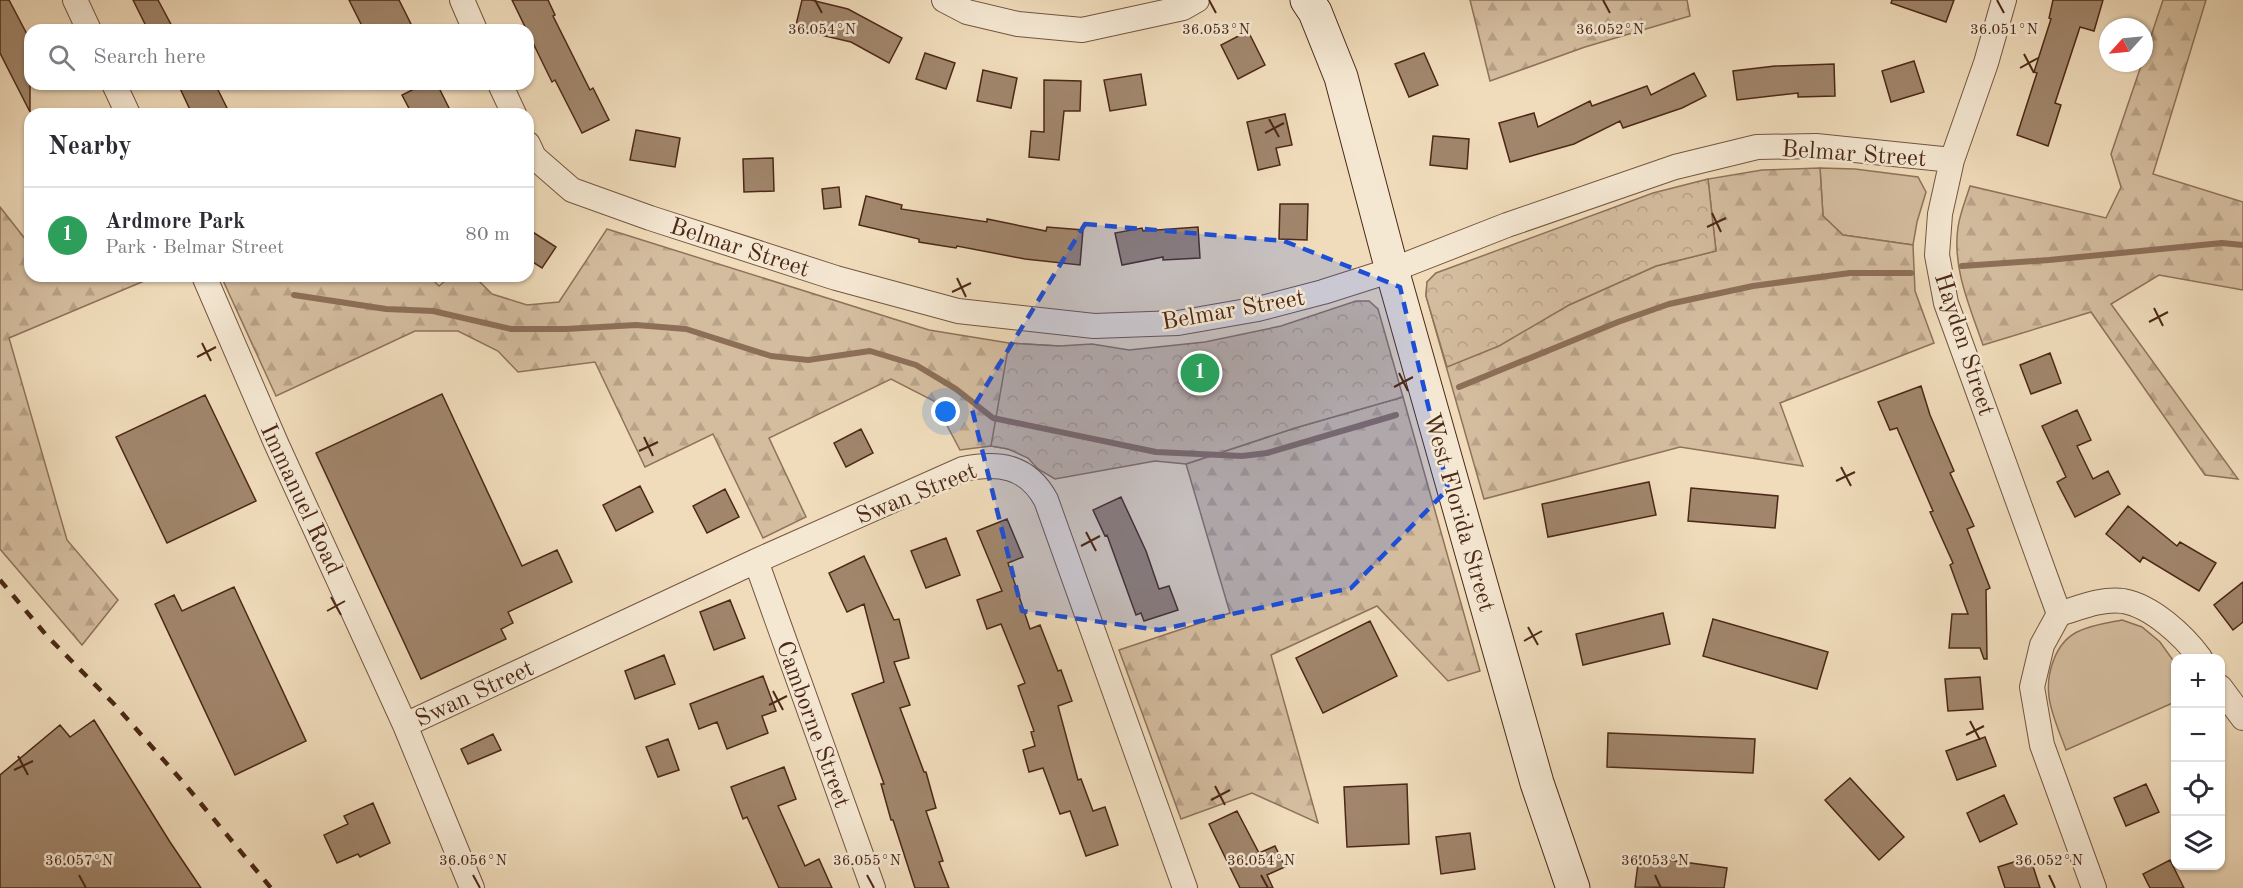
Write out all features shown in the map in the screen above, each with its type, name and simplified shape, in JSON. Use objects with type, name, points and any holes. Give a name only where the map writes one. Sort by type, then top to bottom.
[{"type":"street","points":[[75,0],[86,24]]},
{"type":"street","points":[[462,0],[473,24]]},
{"type":"street","points":[[944,0],[967,12],[1018,24],[1082,30],[1183,8],[1197,0]]},
{"type":"street","name":"West Florida Street","points":[[1306,0],[1315,12],[1341,77],[1392,270],[1537,783],[1573,888]]},
{"type":"street","name":"Hayden Street","points":[[2004,0],[1986,63],[1952,160],[1940,214],[1937,255],[1946,303],[2059,614]]},
{"type":"street","points":[[117,90],[125,108]]},
{"type":"street","points":[[503,90],[511,108]]},
{"type":"street","name":"Belmar Street","points":[[534,157],[572,190],[650,218],[836,278],[958,310],[1094,326],[1178,323],[1258,309],[1392,270],[1507,225],[1675,167],[1757,147],[1815,146],[1952,160]]},
{"type":"street","name":"Immanuel Road","points":[[207,282],[276,443],[405,725],[472,888]]},
{"type":"street","name":"Swan Street","points":[[405,725],[756,561],[963,469],[993,465],[1020,472],[1032,480],[1046,500],[1185,888]]},
{"type":"street","name":"Camborne Street","points":[[756,561],[873,888]]},
{"type":"street","points":[[2094,888],[2042,746],[2032,687],[2042,645],[2059,614],[2094,603],[2123,602],[2157,615],[2196,654]]},
{"type":"street","points":[[2225,694],[2243,718]]},
{"type":"highlighted area","points":[[1085,224],[1284,241],[1400,287],[1448,489],[1351,588],[1159,630],[1022,611],[972,409]]},
{"type":"green space","points":[[1470,0],[1687,0],[1690,16],[1585,47],[1490,81]]},
{"type":"green space","points":[[2163,0],[2206,0],[2153,174],[2243,202],[2243,290],[2159,275],[2111,304],[2238,479],[2205,475],[2091,312],[1983,345],[1960,272],[1958,227],[1970,186],[2106,218],[2121,187],[2111,154],[2139,72],[2153,72],[2153,30]]},
{"type":"green space","points":[[1820,168],[1855,169],[1918,177],[1926,192],[1913,245],[1843,235],[1823,216]]},
{"type":"green space","points":[[1820,168],[1823,216],[1843,235],[1913,245],[1915,291],[1934,343],[1780,403],[1803,466],[1680,447],[1484,499],[1426,296],[1427,282],[1436,273],[1569,305],[1656,266],[1716,251],[1708,179],[1762,170]]},
{"type":"green space","points":[[1708,179],[1716,251],[1656,266],[1569,305],[1499,346],[1447,367],[1426,296],[1427,282],[1436,273],[1653,193]]},
{"type":"green space","points":[[0,207],[24,237],[24,282],[142,282],[9,338],[67,540],[118,600],[82,645],[0,549]]},
{"type":"green space","points":[[607,229],[929,330],[1009,343],[1059,346],[1008,449],[991,446],[960,450],[934,401],[891,379],[769,438],[806,517],[763,538],[713,434],[645,467],[595,362],[518,372],[498,351],[458,331],[415,331],[276,396],[224,282],[435,282],[439,286],[444,282],[480,282],[492,294],[527,305],[559,302]]},
{"type":"green space","points":[[1356,301],[1369,301],[1378,309],[1403,397],[1295,428],[1186,464],[1155,461],[1055,479],[1038,469],[1028,458],[1008,449],[991,446],[1009,343],[1059,346],[1092,344],[1129,350],[1205,342],[1281,326]]},
{"type":"green space","points":[[1403,397],[1480,671],[1448,681],[1377,606],[1271,655],[1318,823],[1252,793],[1181,819],[1119,650],[1230,613],[1186,464],[1295,428]]},
{"type":"green space","points":[[2122,620],[2142,627],[2160,642],[2171,657],[2171,704],[2066,750],[2050,703],[2048,688],[2051,669],[2058,651],[2069,637],[2093,626]]},
{"type":"building","points":[[0,0],[9,0],[24,29],[24,90],[30,90],[30,108],[28,108],[0,53]]},
{"type":"building","points":[[133,0],[158,0],[171,24],[145,24]]},
{"type":"building","points":[[349,0],[399,0],[411,24],[361,24]]},
{"type":"building","points":[[512,0],[548,0],[555,15],[553,16],[590,90],[593,88],[609,120],[582,133],[555,80],[552,82],[534,45],[534,24],[524,24]]},
{"type":"building","points":[[802,0],[848,9],[902,38],[889,63],[851,42],[795,29]]},
{"type":"building","points":[[1892,0],[1954,0],[1946,22],[1891,3]]},
{"type":"building","points":[[2053,0],[2103,0],[2094,31],[2080,27],[2055,103],[2061,105],[2048,146],[2017,135],[2037,73],[2034,72],[2051,19],[2049,18]]},
{"type":"building","points":[[1248,31],[1265,65],[1238,79],[1221,45]]},
{"type":"building","points":[[925,53],[955,63],[946,89],[916,79]]},
{"type":"building","points":[[1424,53],[1438,85],[1409,97],[1395,64]]},
{"type":"building","points":[[1914,61],[1924,92],[1891,102],[1882,71]]},
{"type":"building","points":[[1834,64],[1835,96],[1798,97],[1798,93],[1737,100],[1733,71],[1775,66]]},
{"type":"building","points":[[983,70],[1017,78],[1011,108],[977,101]]},
{"type":"building","points":[[1694,73],[1706,96],[1682,108],[1623,128],[1620,121],[1574,144],[1510,162],[1499,123],[1534,113],[1538,127],[1590,101],[1592,106],[1647,86],[1651,95]]},
{"type":"building","points":[[1141,74],[1146,105],[1110,111],[1104,80]]},
{"type":"building","points":[[1044,80],[1081,81],[1080,111],[1064,111],[1059,160],[1029,157],[1031,131],[1044,132]]},
{"type":"building","points":[[181,90],[218,90],[227,108],[189,108]]},
{"type":"building","points":[[412,90],[440,90],[449,108],[409,108],[402,95]]},
{"type":"building","points":[[1285,114],[1292,145],[1276,148],[1280,165],[1258,170],[1247,122]]},
{"type":"building","points":[[636,130],[680,138],[675,167],[630,160]]},
{"type":"building","points":[[1433,136],[1469,139],[1467,169],[1430,165]]},
{"type":"building","points":[[773,158],[774,191],[744,192],[743,159]]},
{"type":"building","points":[[839,187],[841,207],[824,209],[822,189]]},
{"type":"building","points":[[866,196],[902,205],[901,209],[987,222],[987,219],[1046,231],[1047,227],[1083,230],[1080,265],[1025,259],[957,246],[956,248],[919,242],[919,239],[859,225]]},
{"type":"building","points":[[1280,204],[1308,204],[1307,240],[1279,239]]},
{"type":"building","points":[[1198,227],[1200,258],[1163,260],[1163,257],[1122,265],[1115,233],[1142,228],[1143,231]]},
{"type":"building","points":[[534,233],[556,247],[542,268],[534,263]]},
{"type":"building","points":[[2050,353],[2061,383],[2031,394],[2020,365]]},
{"type":"building","points":[[1921,386],[1930,415],[1954,471],[1950,473],[1974,526],[1967,529],[1990,588],[1986,590],[1987,659],[1984,659],[1980,648],[1949,648],[1952,614],[1968,614],[1950,565],[1953,563],[1930,512],[1933,511],[1897,428],[1890,430],[1878,402]]},
{"type":"building","points":[[442,394],[522,566],[557,550],[572,582],[508,612],[513,623],[501,629],[506,639],[421,679],[316,453]]},
{"type":"building","points":[[205,395],[256,501],[167,543],[116,437]]},
{"type":"building","points":[[2077,410],[2091,440],[2077,446],[2093,479],[2108,471],[2120,494],[2075,517],[2057,482],[2066,477],[2042,426]]},
{"type":"building","points":[[861,429],[873,453],[846,467],[834,443]]},
{"type":"building","points":[[1649,482],[1656,515],[1548,537],[1542,504]]},
{"type":"building","points":[[640,486],[653,512],[616,531],[603,505]]},
{"type":"building","points":[[1691,488],[1778,496],[1775,528],[1688,521]]},
{"type":"building","points":[[725,489],[739,517],[707,533],[693,506]]},
{"type":"building","points":[[1121,497],[1146,551],[1159,589],[1169,586],[1178,610],[1144,621],[1141,613],[1136,615],[1107,535],[1105,536],[1093,510]]},
{"type":"building","points":[[2128,506],[2177,546],[2180,542],[2216,563],[2199,591],[2143,557],[2140,562],[2106,534]]},
{"type":"building","points":[[1007,519],[1023,557],[1008,563],[1030,629],[1040,625],[1058,671],[1061,670],[1072,701],[1058,706],[1078,780],[1081,779],[1093,811],[1105,807],[1118,845],[1086,856],[1070,811],[1060,814],[1043,768],[1029,772],[1023,750],[1035,746],[1031,732],[1034,731],[1018,686],[1025,683],[1001,624],[987,629],[977,600],[1002,591],[977,531]]},
{"type":"building","points":[[946,538],[960,575],[926,588],[911,551]]},
{"type":"building","points":[[864,556],[894,620],[899,619],[909,658],[894,662],[910,705],[900,708],[924,772],[926,772],[936,808],[926,811],[943,861],[939,862],[949,888],[915,888],[893,820],[891,820],[881,784],[884,784],[852,694],[884,682],[864,604],[847,612],[829,573]]},
{"type":"building","points":[[2243,582],[2243,622],[2233,630],[2214,605]]},
{"type":"building","points":[[234,587],[306,741],[235,775],[155,604],[174,595],[182,611]]},
{"type":"building","points":[[730,600],[745,638],[714,650],[700,612]]},
{"type":"building","points":[[1663,613],[1670,644],[1583,665],[1576,634]]},
{"type":"building","points":[[1713,619],[1828,652],[1817,689],[1703,656]]},
{"type":"building","points":[[1370,621],[1397,676],[1323,713],[1296,658]]},
{"type":"building","points":[[664,655],[675,684],[635,699],[625,671]]},
{"type":"building","points":[[763,676],[776,711],[762,716],[768,733],[727,749],[717,722],[699,729],[690,704]]},
{"type":"building","points":[[1980,677],[1983,709],[1948,711],[1945,679]]},
{"type":"building","points":[[94,720],[201,888],[0,888],[0,775],[60,725],[70,737]]},
{"type":"building","points":[[1608,733],[1755,739],[1753,773],[1607,767]]},
{"type":"building","points":[[493,734],[501,750],[468,764],[461,749]]},
{"type":"building","points":[[1985,737],[1996,766],[1957,780],[1946,751]]},
{"type":"building","points":[[668,739],[679,770],[658,777],[646,747]]},
{"type":"building","points":[[784,767],[796,799],[778,806],[805,866],[819,859],[832,888],[779,888],[747,817],[743,819],[731,787]]},
{"type":"building","points":[[1850,778],[1904,837],[1879,860],[1825,800]]},
{"type":"building","points":[[1407,784],[1409,844],[1347,847],[1344,787]]},
{"type":"building","points":[[2146,784],[2159,812],[2126,826],[2114,798]]},
{"type":"building","points":[[2004,795],[2017,824],[1980,842],[1967,813]]},
{"type":"building","points":[[373,803],[390,843],[360,857],[358,854],[337,863],[324,835],[348,824],[344,816]]},
{"type":"building","points":[[1237,811],[1259,853],[1275,846],[1285,867],[1267,875],[1273,888],[1240,888],[1209,824]]},
{"type":"building","points":[[1470,833],[1475,869],[1441,874],[1436,837]]},
{"type":"building","points":[[1639,856],[1727,868],[1724,888],[1635,887]]},
{"type":"building","points":[[2030,857],[2040,888],[2005,888],[1998,867]]},
{"type":"building","points":[[2170,860],[2171,870],[2175,870],[2184,888],[2150,888],[2143,874]]},
{"type":"waterway","points":[[1962,266],[2222,243],[2243,245]]},
{"type":"waterway","points":[[1459,387],[1618,322],[1669,304],[1753,286],[1850,273],[1911,273]]},
{"type":"waterway","points":[[294,295],[386,309],[433,311],[511,329],[636,325],[686,329],[771,356],[808,360],[870,351],[916,365],[956,389],[993,418],[1156,452],[1242,456],[1267,453],[1396,415]]},
{"type":"railway","points":[[0,580],[47,636],[115,705],[183,782],[271,888]]},
{"type":"place","name":"Ardmore Park","points":[[1200,373]]}]
